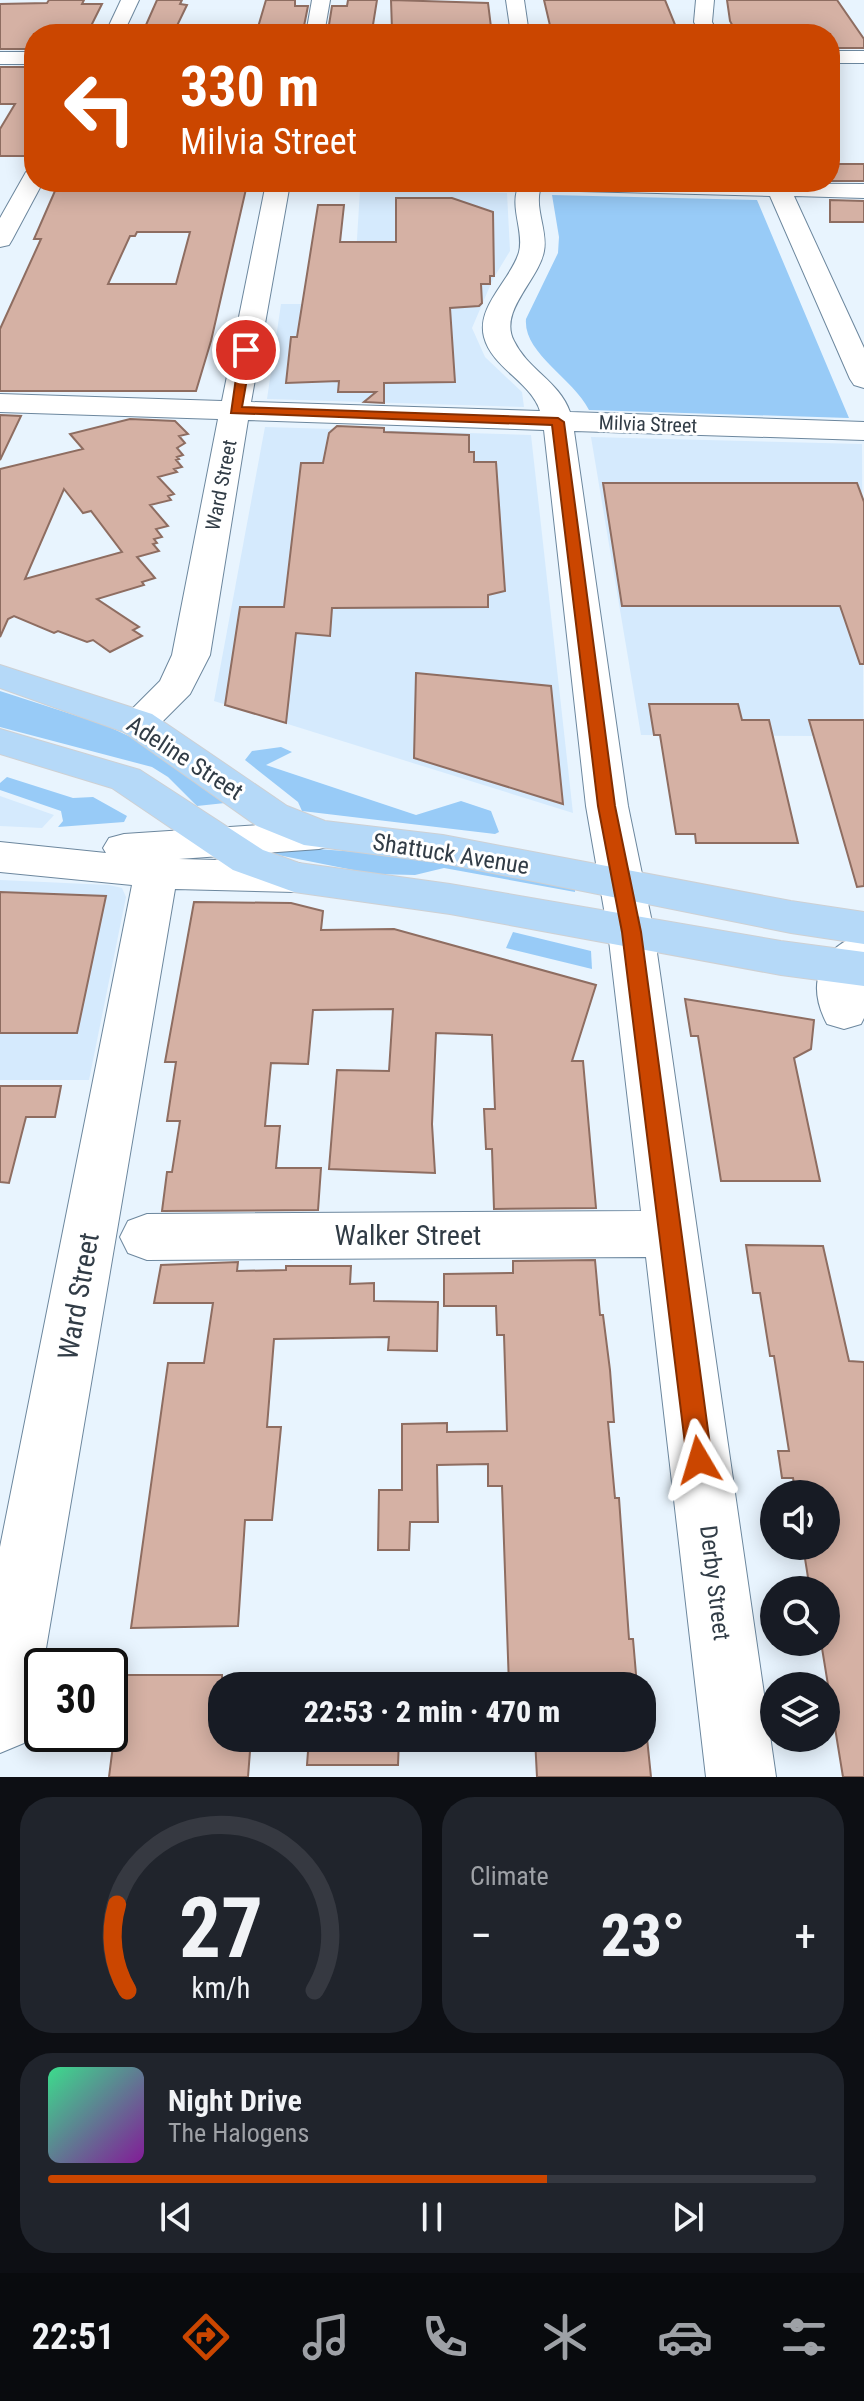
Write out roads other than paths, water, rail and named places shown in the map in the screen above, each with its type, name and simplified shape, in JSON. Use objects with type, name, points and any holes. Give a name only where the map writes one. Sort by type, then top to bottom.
[{"type":"main road","name":"Adeline Street","points":[[0,676],[138,723],[272,816],[319,835]]},
{"type":"main road","name":"Adeline Street","points":[[0,741],[126,779],[248,860],[294,877]]},
{"type":"main road","name":"Shattuck Avenue","points":[[319,835],[443,849],[791,917],[853,970]]},
{"type":"main road","name":"Shattuck Avenue","points":[[294,877],[450,899],[853,970]]},
{"type":"street","points":[[119,24],[130,0]]},
{"type":"street","points":[[317,24],[321,0]]},
{"type":"street","points":[[515,0],[519,24]]},
{"type":"street","points":[[704,24],[705,0]]},
{"type":"street","points":[[840,57],[864,57]]},
{"type":"street","points":[[0,58],[24,58]]},
{"type":"street","points":[[0,240],[24,178]]},
{"type":"street","points":[[840,190],[864,191]]},
{"type":"street","name":"Ward Street","points":[[138,723],[177,686],[186,673],[276,192]]},
{"type":"street","name":"Derby Street","points":[[528,192],[532,251],[497,318],[498,339],[516,365],[550,397],[558,422],[607,806],[631,932],[741,1777]]},
{"type":"street","points":[[780,192],[864,379]]},
{"type":"street","name":"Milvia Street","points":[[0,403],[864,431]]},
{"type":"street","name":"Shattuck Avenue","points":[[17,858],[319,835]]},
{"type":"street","name":"Shattuck Avenue","points":[[17,858],[156,873],[294,877]]},
{"type":"street","name":"Ward Street","points":[[0,1719],[156,873]]},
{"type":"street","name":"Walker Street","points":[[147,1237],[670,1234]]}]
